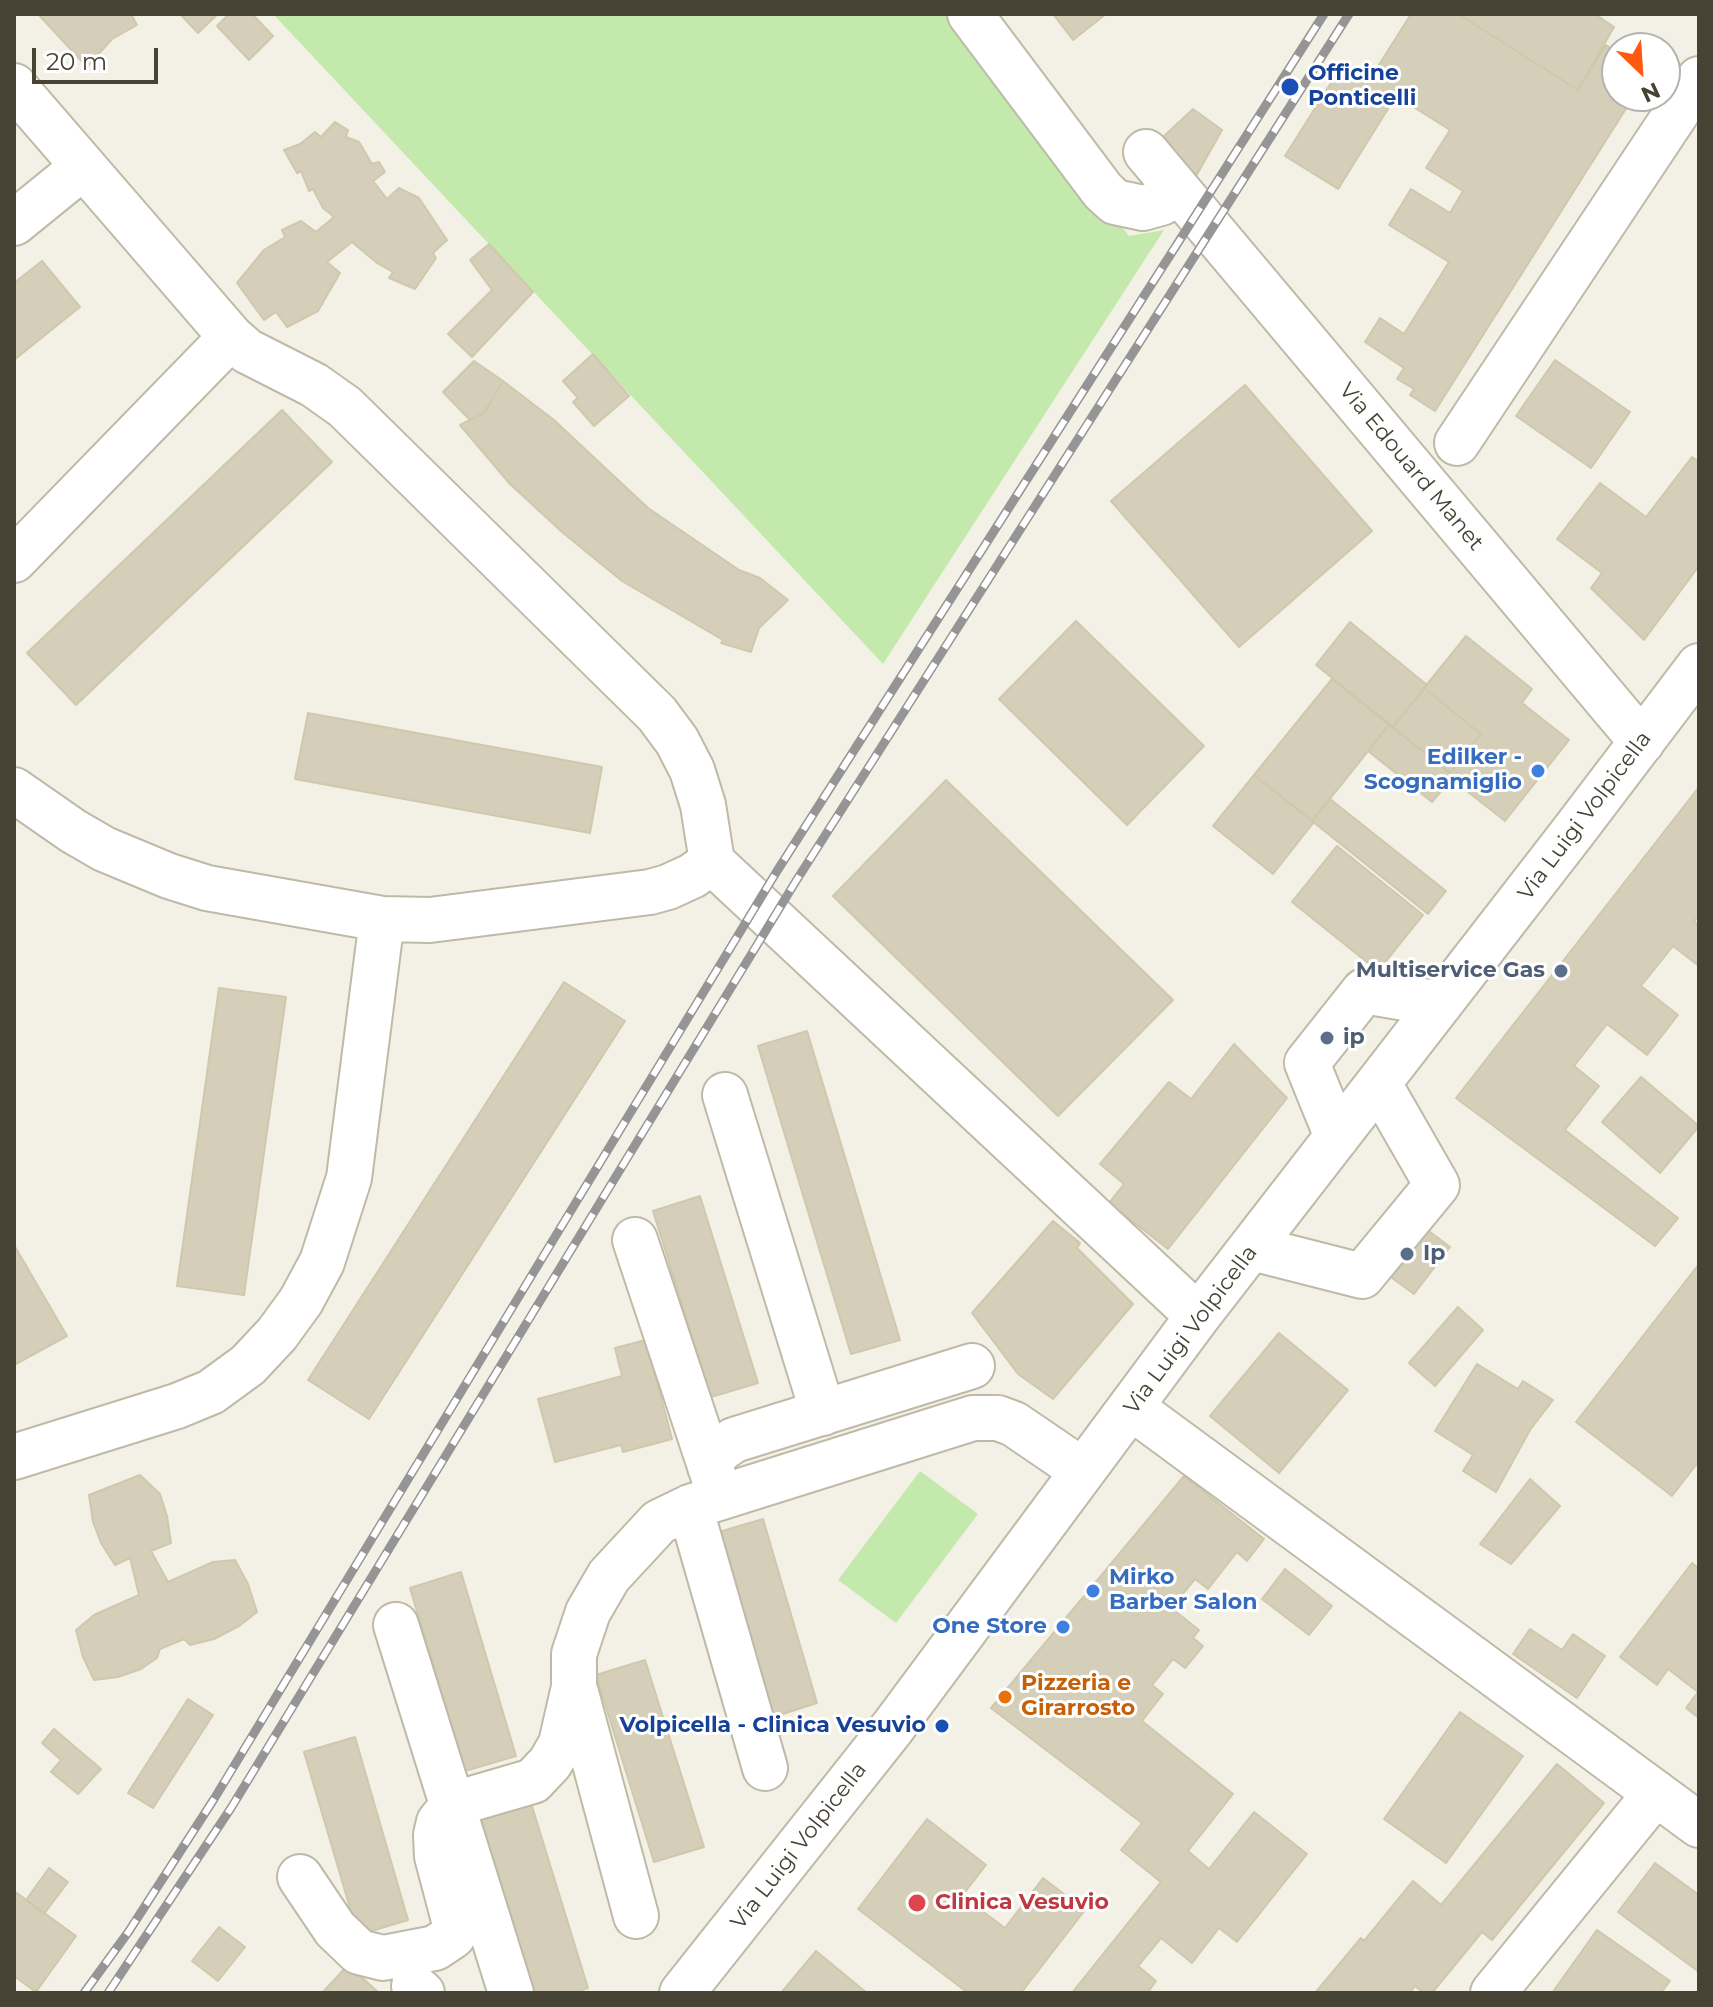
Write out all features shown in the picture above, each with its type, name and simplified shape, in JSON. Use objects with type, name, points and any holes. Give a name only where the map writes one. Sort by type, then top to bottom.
[{"type":"street","points":[[970,14],[1103,191],[1115,202],[1143,208],[1180,193]]},
{"type":"street","points":[[1457,443],[1699,79]]},
{"type":"street","points":[[14,86],[231,337],[247,351],[314,385],[345,407],[657,714],[677,741],[692,770],[703,805],[712,862],[1198,1316]]},
{"type":"street","name":"Via Edouard Manet","points":[[1146,152],[1642,742]]},
{"type":"street","points":[[14,223],[83,167]]},
{"type":"street","points":[[14,560],[231,337]]},
{"type":"street","name":"Via Luigi Volpicella","points":[[682,1993],[893,1727],[1198,1316],[1699,666]]},
{"type":"street","points":[[14,790],[83,837],[136,864],[169,876],[207,888],[382,919],[430,920],[650,892],[692,876],[712,862]]},
{"type":"street","points":[[14,1457],[177,1406],[211,1392],[248,1365],[277,1334],[301,1301],[322,1262],[349,1178],[382,919]]},
{"type":"street","points":[[1337,1137],[1307,1063],[1364,991],[1440,1004]]},
{"type":"street","points":[[1252,1248],[1362,1276],[1437,1185],[1379,1084]]},
{"type":"street","points":[[725,1095],[823,1413]]},
{"type":"street","points":[[635,1240],[707,1491],[765,1768]]},
{"type":"street","points":[[707,1491],[718,1451],[734,1440],[972,1366]]},
{"type":"street","points":[[1132,1408],[1699,1825]]},
{"type":"street","points":[[300,1877],[335,1929],[359,1952],[383,1958],[435,1948],[448,1941],[456,1931],[440,1870],[436,1835],[439,1822],[454,1804],[533,1781],[550,1763],[561,1744],[574,1687],[574,1654],[588,1612],[609,1576],[659,1522],[707,1491],[986,1416],[1014,1424],[1083,1471]]},
{"type":"street","points":[[396,1625],[511,1993]]},
{"type":"street","points":[[574,1687],[636,1916]]},
{"type":"street","points":[[1493,1993],[1656,1793]]},
{"type":"green space","points":[[273,14],[957,14],[1129,236],[1164,230],[883,664]]},
{"type":"green space","points":[[920,1471],[978,1514],[896,1623],[838,1580]]},
{"type":"building","points":[[38,14],[131,14],[137,25],[112,39],[87,67]]},
{"type":"building","points":[[180,14],[218,14],[198,33]]},
{"type":"building","points":[[229,14],[252,14],[273,36],[249,60],[217,26]]},
{"type":"building","points":[[1053,14],[1106,14],[1073,40]]},
{"type":"building","points":[[1411,14],[1458,14],[1578,90],[1601,53],[1601,112],[1624,112],[1435,411],[1410,395],[1414,389],[1397,379],[1404,368],[1365,342],[1380,318],[1404,334],[1449,262],[1389,225],[1411,189],[1450,213],[1463,191],[1426,168],[1450,130],[1396,96],[1338,189],[1285,156],[1344,62],[1370,79]]},
{"type":"building","points":[[1458,14],[1595,14],[1614,27],[1611,32],[1601,32],[1601,50],[1578,90]]},
{"type":"building","points":[[1193,109],[1222,130],[1195,178],[1164,136]]},
{"type":"building","points":[[335,122],[348,130],[346,137],[359,142],[372,164],[379,162],[385,172],[373,181],[387,199],[399,188],[419,198],[447,240],[433,253],[436,258],[415,289],[389,278],[393,272],[352,242],[327,262],[340,273],[318,311],[287,327],[276,312],[264,320],[237,283],[264,250],[285,237],[282,230],[301,221],[316,232],[334,217],[323,208],[313,189],[309,191],[301,171],[297,173],[284,150],[300,144],[315,132],[321,137]]},
{"type":"building","points":[[489,244],[533,292],[472,357],[448,334],[492,290],[470,260]]},
{"type":"building","points":[[42,261],[80,307],[14,360],[14,283]]},
{"type":"building","points":[[593,354],[629,396],[594,426],[573,402],[578,398],[563,381]]},
{"type":"building","points":[[1555,360],[1630,412],[1591,468],[1516,416]]},
{"type":"building","points":[[474,361],[503,381],[484,413],[470,420],[443,392]]},
{"type":"building","points":[[503,381],[554,420],[648,508],[739,570],[760,578],[788,600],[759,628],[751,652],[721,643],[723,640],[622,581],[510,484],[460,425],[484,413]]},
{"type":"building","points":[[1245,385],[1372,531],[1239,647],[1111,501]]},
{"type":"building","points":[[282,410],[332,462],[76,705],[27,653]]},
{"type":"building","points":[[1692,457],[1699,462],[1699,566],[1644,640],[1591,588],[1602,573],[1557,539],[1600,483],[1646,517]]},
{"type":"building","points":[[1076,621],[1204,746],[1127,825],[999,699]]},
{"type":"building","points":[[1350,622],[1427,685],[1393,727],[1316,665]]},
{"type":"building","points":[[1466,636],[1532,689],[1522,703],[1569,740],[1505,821],[1448,776],[1481,734],[1424,688]]},
{"type":"building","points":[[1332,679],[1389,725],[1312,821],[1254,775]]},
{"type":"building","points":[[1424,688],[1481,734],[1450,773],[1393,727]]},
{"type":"building","points":[[308,713],[602,767],[590,833],[295,779]]},
{"type":"building","points":[[1389,725],[1450,773],[1448,776],[1452,778],[1432,802],[1368,751]]},
{"type":"building","points":[[1254,775],[1314,822],[1273,874],[1213,826]]},
{"type":"building","points":[[946,780],[1173,1000],[1058,1116],[833,896]]},
{"type":"building","points":[[1699,787],[1699,915],[1694,921],[1699,926],[1699,966],[1673,946],[1641,986],[1678,1015],[1647,1055],[1607,1024],[1574,1066],[1599,1086],[1565,1130],[1678,1218],[1655,1246],[1456,1098]]},
{"type":"building","points":[[1330,799],[1446,891],[1428,914],[1312,821]]},
{"type":"building","points":[[1337,846],[1423,915],[1378,971],[1292,902]]},
{"type":"building","points":[[564,982],[625,1021],[369,1419],[308,1380]]},
{"type":"building","points":[[219,988],[286,997],[244,1295],[177,1286]]},
{"type":"building","points":[[807,1031],[900,1340],[851,1354],[758,1046]]},
{"type":"building","points":[[1234,1044],[1287,1098],[1168,1249],[1109,1203],[1124,1184],[1100,1164],[1169,1082],[1191,1099]]},
{"type":"building","points":[[1641,1077],[1699,1126],[1660,1173],[1602,1122]]},
{"type":"building","points":[[700,1196],[758,1383],[711,1397],[653,1211]]},
{"type":"building","points":[[1402,1211],[1450,1247],[1414,1294],[1366,1259]]},
{"type":"building","points":[[1053,1221],[1080,1243],[1077,1248],[1133,1304],[1053,1399],[1018,1374],[972,1313]]},
{"type":"building","points":[[14,1245],[67,1336],[14,1365]]},
{"type":"building","points":[[1699,1264],[1699,1461],[1672,1496],[1576,1422]]},
{"type":"building","points":[[1458,1307],[1483,1330],[1435,1386],[1409,1363]]},
{"type":"building","points":[[1279,1333],[1348,1390],[1279,1473],[1210,1416]]},
{"type":"building","points":[[646,1340],[672,1439],[623,1452],[621,1445],[555,1462],[538,1399],[622,1376],[615,1348]]},
{"type":"building","points":[[1477,1364],[1518,1389],[1523,1381],[1553,1400],[1530,1430],[1496,1492],[1463,1471],[1473,1455],[1435,1431]]},
{"type":"building","points":[[140,1475],[160,1494],[167,1516],[171,1543],[151,1551],[168,1582],[213,1562],[235,1560],[248,1584],[257,1612],[214,1639],[190,1645],[184,1639],[160,1649],[157,1658],[141,1669],[118,1677],[94,1680],[83,1657],[76,1630],[94,1615],[139,1595],[130,1558],[115,1565],[101,1543],[93,1522],[89,1495]]},
{"type":"building","points":[[1184,1476],[1264,1539],[1247,1561],[1237,1552],[1208,1589],[1195,1579],[1171,1608],[1199,1630],[1193,1638],[1203,1646],[1185,1668],[1173,1659],[1152,1685],[1163,1694],[1142,1721],[1233,1794],[1188,1851],[1209,1869],[1254,1812],[1307,1854],[1237,1942],[1219,1928],[1192,1963],[1161,1938],[1138,1966],[1156,1981],[1149,1991],[1152,1993],[1072,1993],[1161,1882],[1121,1850],[1142,1823],[991,1708]]},
{"type":"building","points":[[1530,1479],[1560,1506],[1511,1564],[1480,1544]]},
{"type":"building","points":[[763,1519],[817,1703],[767,1719],[712,1534]]},
{"type":"building","points":[[1692,1563],[1699,1569],[1699,1718],[1686,1708],[1698,1692],[1668,1669],[1657,1685],[1620,1657]]},
{"type":"building","points":[[1285,1569],[1332,1606],[1309,1635],[1262,1599]]},
{"type":"building","points":[[461,1572],[516,1756],[465,1771],[410,1588]]},
{"type":"building","points":[[1530,1629],[1562,1650],[1573,1634],[1605,1656],[1577,1698],[1513,1654]]},
{"type":"building","points":[[645,1660],[704,1847],[654,1862],[596,1675]]},
{"type":"building","points":[[188,1699],[213,1715],[153,1808],[128,1793]]},
{"type":"building","points":[[1460,1712],[1523,1756],[1446,1863],[1384,1819]]},
{"type":"building","points":[[54,1729],[101,1769],[78,1794],[51,1772],[61,1760],[42,1743]]},
{"type":"building","points":[[355,1737],[408,1920],[358,1935],[304,1752]]},
{"type":"building","points":[[1557,1764],[1604,1803],[1492,1940],[1482,1932],[1432,1993],[1424,1993],[1415,1986],[1410,1993],[1315,1993],[1361,1938],[1364,1941],[1413,1881],[1441,1905]]},
{"type":"building","points":[[531,1803],[588,1988],[573,1993],[534,1993],[480,1819]]},
{"type":"building","name":"Clinica Vesuvio","points":[[927,1819],[986,1865],[962,1896],[1005,1928],[1043,1878],[1085,1910],[1021,1993],[968,1993],[858,1909]]},
{"type":"building","points":[[1655,1863],[1699,1895],[1699,1972],[1618,1912]]},
{"type":"building","points":[[49,1868],[68,1882],[44,1914],[26,1900]]},
{"type":"building","points":[[14,1891],[76,1936],[36,1992],[14,1976]]},
{"type":"building","points":[[219,1927],[245,1947],[218,1981],[192,1961]]},
{"type":"building","points":[[1597,1930],[1670,1981],[1661,1993],[1552,1993]]},
{"type":"building","points":[[816,1951],[867,1993],[781,1993]]},
{"type":"building","points":[[348,1965],[379,1993],[322,1993]]},
{"type":"railway","points":[[84,1993],[129,1931],[214,1799],[777,871],[1324,14]]},
{"type":"railway","points":[[108,1993],[231,1808],[796,881],[1349,14]]},
{"type":"place","name":"Officine Ponticelli","points":[[1290,87]]},
{"type":"place","name":"Edilker - Scognamiglio","points":[[1538,771]]},
{"type":"place","name":"Multiservice Gas","points":[[1561,971]]},
{"type":"place","name":"ip","points":[[1327,1038]]},
{"type":"place","name":"Ip","points":[[1407,1254]]},
{"type":"place","name":"Mirko Barber Salon","points":[[1093,1591]]},
{"type":"place","name":"One Store","points":[[1063,1627]]},
{"type":"place","name":"Pizzeria e Girarrosto","points":[[1005,1697]]},
{"type":"place","name":"Volpicella - Clinica Vesuvio","points":[[942,1726]]},
{"type":"place","name":"Clinica Vesuvio","points":[[917,1903]]}]
